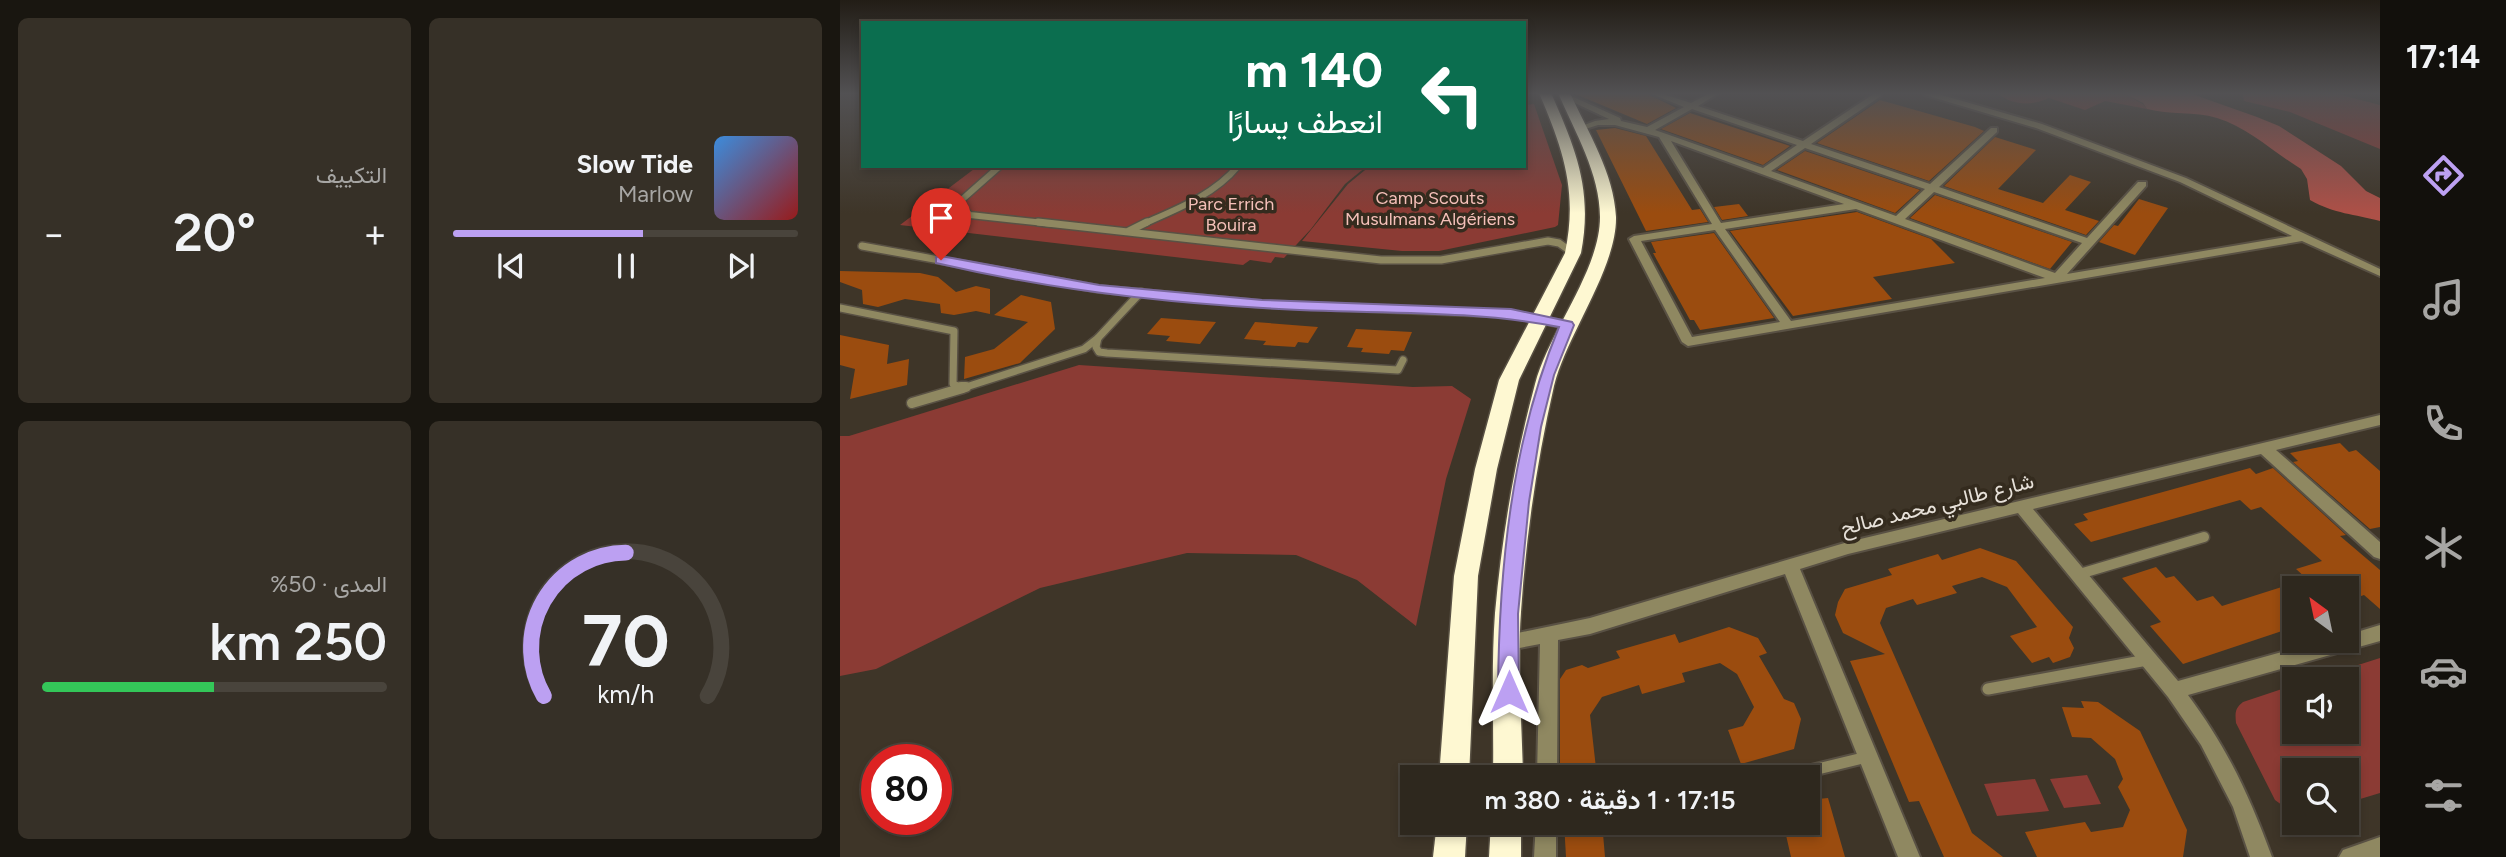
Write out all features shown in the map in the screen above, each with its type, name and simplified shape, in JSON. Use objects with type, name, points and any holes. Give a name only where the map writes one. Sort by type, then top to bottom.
[{"type":"highway","points":[[1455,765],[1466,576],[1486,469],[1509,380],[1573,253],[1580,217],[1579,186],[1563,133]]},
{"type":"highway","points":[[1508,765],[1513,564],[1534,427],[1546,375],[1605,244],[1608,219],[1606,195],[1583,133]]},
{"type":"highway","points":[[1449,857],[1451,835]]},
{"type":"highway","points":[[1505,857],[1506,835]]},
{"type":"street","points":[[1655,133],[2057,278]]},
{"type":"street","points":[[1774,133],[2089,242]]},
{"type":"street","points":[[1764,172],[1823,133]]},
{"type":"street","points":[[1898,221],[1991,133]]},
{"type":"street","points":[[2058,133],[2183,180],[2380,274]]},
{"type":"street","points":[[1663,136],[1717,226],[1787,323]]},
{"type":"street","points":[[2057,278],[2142,184]]},
{"type":"street","points":[[1854,206],[1634,239],[1688,341],[2304,237]]},
{"type":"street","name":"شارع طالبي محمد صالح","points":[[1509,642],[1590,626],[1790,565],[2020,505],[2380,420]]},
{"type":"street","points":[[2263,447],[2380,552]]},
{"type":"street","points":[[2020,505],[2174,691],[2208,738],[2242,803],[2261,857]]},
{"type":"street","points":[[1790,565],[1909,857]]},
{"type":"street","points":[[2174,691],[2380,632]]},
{"type":"street","points":[[1547,765],[1549,634]]},
{"type":"street","points":[[1545,857],[1546,835]]},
{"type":"street","points":[[2350,857],[2380,847]]},
{"type":"lane","points":[[998,168],[961,198],[957,204],[960,209],[970,215],[1411,262],[1441,260],[1548,242],[1559,243],[1573,253]]},
{"type":"lane","points":[[1127,232],[1204,193],[1234,173],[1237,168]]},
{"type":"lane","points":[[862,246],[1099,289],[1262,304],[1511,314],[1567,325]]},
{"type":"lane","points":[[912,403],[1084,349],[1098,338],[1141,292]]},
{"type":"lane","points":[[840,307],[954,331],[953,384],[963,388]]},
{"type":"lane","points":[[1098,338],[1096,347],[1099,352],[1107,353],[1398,370],[1403,360]]},
{"type":"lane","points":[[2076,575],[2204,537]]},
{"type":"lane","points":[[1988,689],[2147,660]]},
{"type":"lane","points":[[1820,768],[1867,757]]},
{"type":"green space","name":"Camp Scouts Musulmans Algériens","points":[[1526,133],[1544,133],[1562,185],[1558,225],[1555,227],[1439,251],[1402,251],[1302,241],[1348,184],[1368,168],[1526,168]]},
{"type":"green space","points":[[2341,133],[2380,133],[2380,149]]},
{"type":"green space","name":"Parc Errich Bouira","points":[[975,168],[1365,168],[1345,184],[1311,229],[1284,258],[1275,257],[1271,263],[1250,260],[1243,265],[900,225]]},
{"type":"green space","points":[[1079,365],[1413,387],[1452,386],[1471,399],[1446,479],[1416,626],[1357,580],[1296,555],[1187,553],[1040,588],[876,669],[840,676],[840,436],[849,436]]},
{"type":"green space","points":[[2380,658],[2380,793],[2359,799],[2359,758],[2282,758],[2282,805],[2275,800],[2236,723],[2237,709],[2243,702],[2282,689],[2282,744],[2359,744],[2359,667],[2352,667]]},
{"type":"green space","points":[[2087,775],[2101,804],[2064,808],[2050,779]]},
{"type":"green space","points":[[2035,779],[2049,811],[1997,816],[1984,784]]},
{"type":"shaded area","points":[[2248,133],[2290,133],[2341,166],[2366,191],[2380,198],[2380,221],[2336,211],[2310,200],[2307,179],[2301,169]]},
{"type":"building","points":[[1597,133],[1634,133],[1646,136],[1692,210],[1700,209],[1708,222],[1646,231]]},
{"type":"building","points":[[1672,133],[1751,133],[1790,146],[1763,165]]},
{"type":"building","points":[[1832,133],[1982,133],[1929,181],[1817,143]]},
{"type":"building","points":[[1995,137],[2036,150],[1998,189],[2043,203],[2070,175],[2091,182],[2065,210],[2099,221],[2086,235],[1944,186]]},
{"type":"building","points":[[1805,151],[1920,190],[1895,213],[1777,170]]},
{"type":"building","points":[[1935,195],[2072,242],[2050,269],[1910,218]]},
{"type":"building","points":[[2139,199],[2168,208],[2135,255],[2099,242],[2114,225],[2118,226]]},
{"type":"building","points":[[1739,204],[1748,216],[1722,220],[1714,207]]},
{"type":"building","points":[[1857,212],[1931,239],[1955,263],[1873,277],[1892,299],[1793,316],[1730,231]]},
{"type":"building","points":[[1714,233],[1774,318],[1700,330],[1694,320],[1690,320],[1653,253],[1656,253],[1651,242]]},
{"type":"building","points":[[840,271],[920,273],[938,277],[956,292],[976,286],[990,289],[990,314],[976,311],[954,315],[941,313],[940,304],[905,299],[878,307],[863,304],[862,290],[840,282]]},
{"type":"building","points":[[1021,295],[1051,302],[1055,329],[1020,363],[964,379],[965,357],[994,349],[1028,322],[994,315]]},
{"type":"building","points":[[1161,318],[1216,322],[1200,344],[1166,341],[1170,336],[1147,334]]},
{"type":"building","points":[[1255,322],[1318,327],[1308,343],[1298,342],[1295,347],[1263,345],[1266,341],[1244,339]]},
{"type":"building","points":[[1356,329],[1412,332],[1404,351],[1391,350],[1389,354],[1361,352],[1363,348],[1347,347]]},
{"type":"building","points":[[840,335],[889,345],[887,364],[909,359],[907,385],[850,399],[855,369],[840,365]]},
{"type":"building","points":[[2340,443],[2349,452],[2356,450],[2380,471],[2380,527],[2370,529],[2293,462],[2298,461],[2290,453]]},
{"type":"building","points":[[2250,468],[2256,474],[2273,468],[2346,535],[2340,536],[2380,570],[2380,609],[2364,595],[2359,597],[2359,576],[2304,576],[2296,569],[2322,561],[2261,507],[2251,510],[2240,500],[2091,542],[2074,524],[2088,520],[2083,514]]},
{"type":"building","points":[[1980,548],[2016,561],[2073,627],[2069,638],[2074,648],[2070,657],[2053,663],[2049,657],[2032,663],[2010,636],[2037,627],[2007,587],[1982,577],[1952,586],[1957,593],[1917,605],[1913,599],[1886,608],[1880,623],[1972,833],[2003,857],[1944,857],[1919,801],[1909,802],[1850,661],[1885,654],[1843,633],[1835,615],[1845,589],[1892,575],[1888,569],[1938,554],[1942,560]]},
{"type":"building","points":[[2156,567],[2166,578],[2174,576],[2197,601],[2213,596],[2222,606],[2282,587],[2282,631],[2183,664],[2150,626],[2161,622],[2122,578]]},
{"type":"building","points":[[1729,627],[1758,638],[1767,653],[1759,656],[1784,699],[1794,703],[1801,719],[1794,749],[1741,764],[1728,730],[1743,726],[1754,707],[1737,674],[1720,663],[1682,673],[1685,682],[1642,694],[1639,685],[1602,697],[1590,715],[1596,765],[1560,765],[1560,679],[1566,670],[1582,665],[1588,668],[1620,658],[1616,651],[1675,634],[1679,643]]},
{"type":"building","points":[[2081,701],[2098,702],[2140,731],[2187,830],[2183,857],[2037,857],[2025,832],[2085,822],[2091,832],[2123,827],[2130,810],[2118,787],[2123,779],[2115,759],[2091,738],[2072,737],[2062,707],[2084,708]]},
{"type":"building","points":[[1828,798],[1845,857],[1791,857],[1786,835],[1820,835],[1820,799]]},
{"type":"building","points":[[1565,835],[1603,835],[1605,857],[1566,857]]},
{"type":"route","points":[[941,260],[1099,289],[1262,304],[1511,314],[1567,325],[1546,375],[1521,502],[1508,614],[1509,692]]}]
